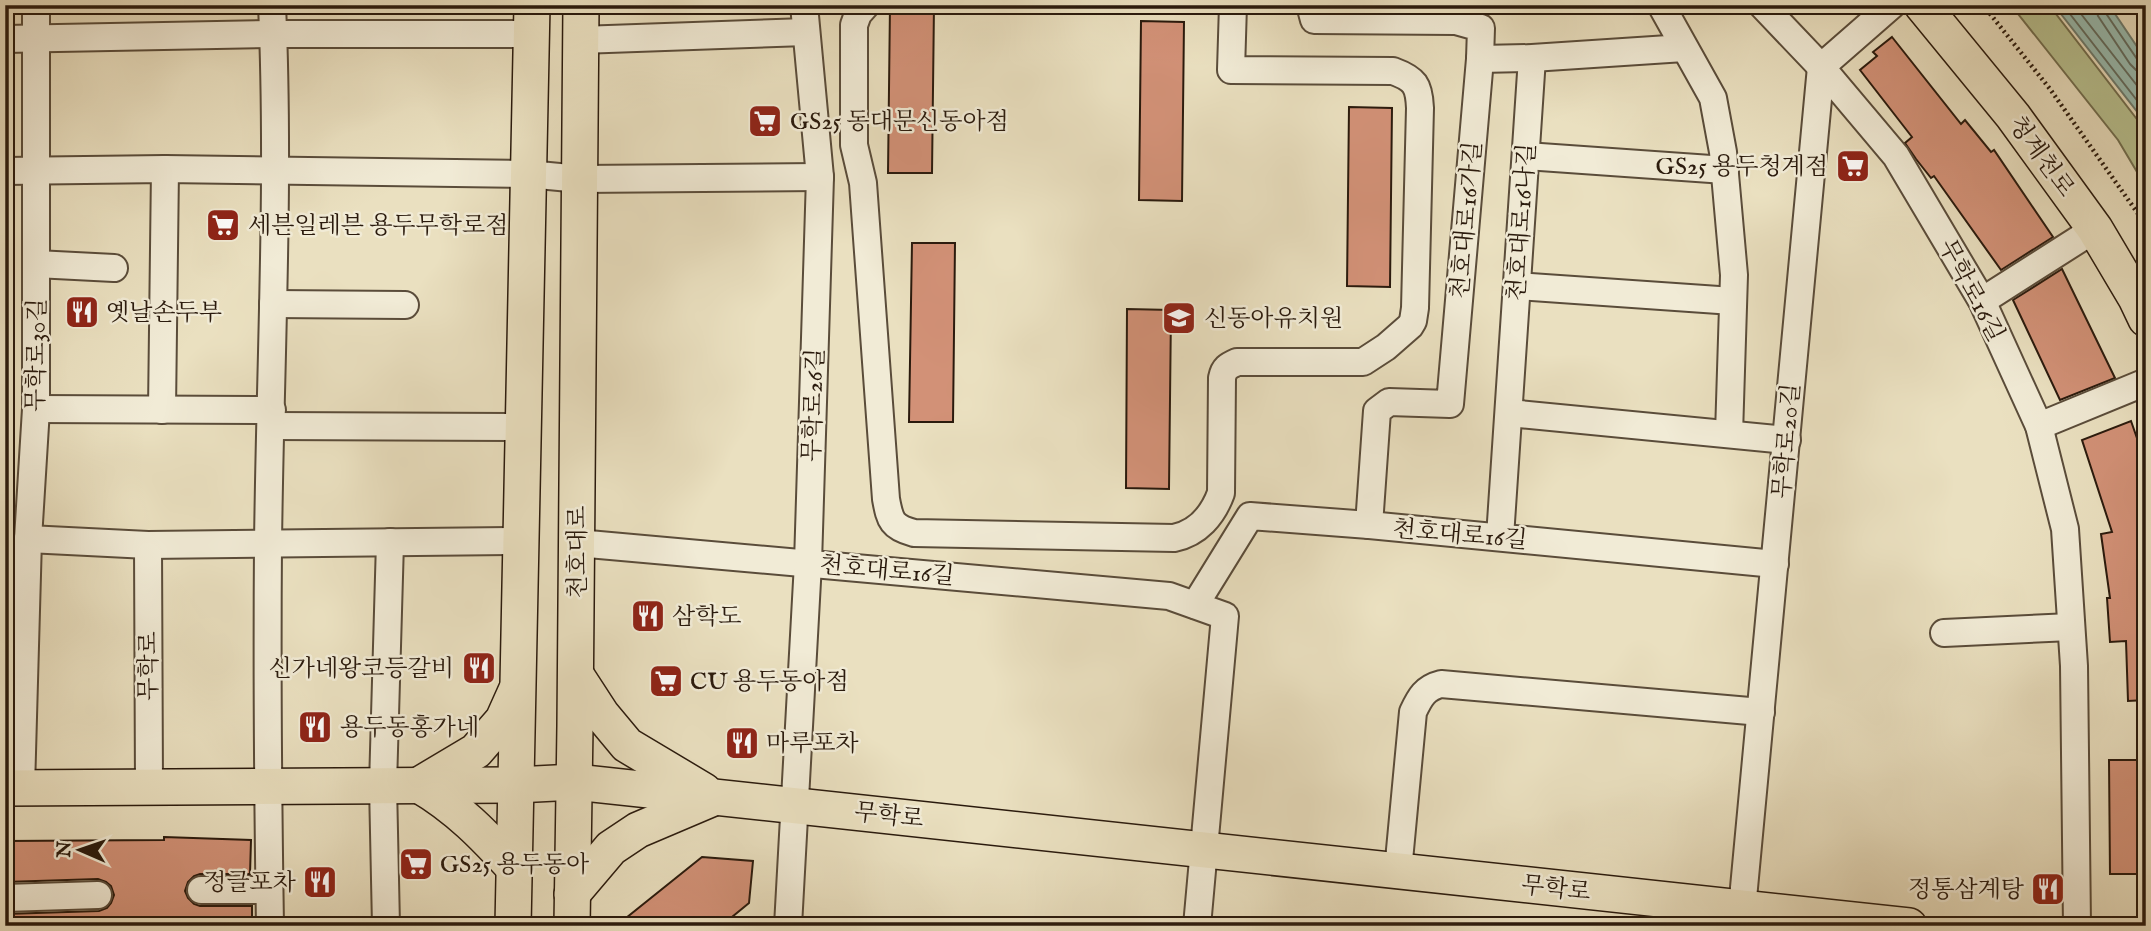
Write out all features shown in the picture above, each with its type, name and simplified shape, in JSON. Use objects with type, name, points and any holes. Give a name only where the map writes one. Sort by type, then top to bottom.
[{"type":"main road","name":"천호대로","points":[[572,910],[581,5]]},
{"type":"main road","name":"청계천로","points":[[1922,5],[2013,116],[2095,229],[2146,319]]},
{"type":"main road","points":[[513,926],[531,20]]},
{"type":"main road","points":[[572,910],[611,848],[638,830],[703,796],[627,745],[602,715],[576,675]]},
{"type":"main road","points":[[514,868],[462,814],[419,785],[476,751],[503,720],[518,687]]},
{"type":"main road","name":"무학로","points":[[13,788],[516,785],[575,782],[1909,926]]},
{"type":"street","name":"무학로30길","points":[[13,788],[36,409],[36,5]]},
{"type":"street","points":[[270,926],[268,543],[274,172],[272,5]]},
{"type":"street","name":"무학로26길","points":[[788,926],[808,563],[820,206],[820,177],[804,5]]},
{"type":"street","points":[[866,5],[858,14],[854,25],[854,145],[863,183],[887,499],[894,525],[914,533],[1174,538],[1183,536],[1203,524],[1217,505],[1220,493],[1222,378],[1228,366],[1237,362],[1363,362],[1410,326],[1415,308],[1420,108],[1419,92],[1415,85],[1410,79],[1393,71],[1231,70],[1233,5]]},
{"type":"street","name":"천호대로16가길","points":[[1310,5],[1314,20],[1456,21],[1481,28],[1450,404],[1389,402],[1377,411],[1369,525]]},
{"type":"street","points":[[1661,5],[1713,98],[1725,170],[1734,275],[1729,434]]},
{"type":"street","name":"무학로16길","points":[[1762,5],[1821,67],[1896,156],[1982,301],[2039,426],[2065,529],[2074,666],[2077,926]]},
{"type":"street","points":[[1821,67],[1892,5]]},
{"type":"street","points":[[5,39],[274,34],[531,20]]},
{"type":"street","points":[[580,40],[806,32]]},
{"type":"street","points":[[1480,59],[1684,48]]},
{"type":"street","name":"천호대로16나길","points":[[1500,537],[1532,58]]},
{"type":"street","name":"무학로20길","points":[[1742,908],[1821,67]]},
{"type":"street","points":[[1526,156],[1725,170]]},
{"type":"street","points":[[5,171],[164,169],[528,174],[580,179],[820,177]]},
{"type":"street","points":[[162,410],[164,169]]},
{"type":"street","points":[[820,206],[864,206]]},
{"type":"street","points":[[1982,301],[2095,229]]},
{"type":"street","points":[[36,264],[114,268]]},
{"type":"street","points":[[1517,286],[1733,301]]},
{"type":"street","points":[[273,304],[405,305]]},
{"type":"street","points":[[2039,426],[2146,382]]},
{"type":"street","points":[[36,409],[162,410],[272,418],[523,427]]},
{"type":"street","points":[[1509,413],[1787,440]]},
{"type":"street","name":"천호대로16길","points":[[1195,605],[1250,516],[1775,564]]},
{"type":"street","points":[[28,539],[148,545],[521,541]]},
{"type":"street","points":[[386,926],[383,785],[390,542]]},
{"type":"street","name":"천호대로16길","points":[[577,543],[1169,596],[1225,616],[1203,850]]},
{"type":"street","name":"무학로","points":[[148,545],[149,787]]},
{"type":"street","points":[[1944,633],[2071,627]]},
{"type":"street","points":[[1398,871],[1413,712],[1424,691],[1431,687],[1441,684],[1761,712]]},
{"type":"street","points":[[1197,926],[1203,850]]},
{"type":"street","points":[[201,890],[269,890]]},
{"type":"street","points":[[5,898],[98,895]]},
{"type":"path","points":[[1983,5],[2050,89],[2146,225]]},
{"type":"green space","points":[[2011,5],[2049,5],[2146,131],[2146,187],[2118,140]]},
{"type":"water","points":[[2054,5],[2109,5],[2146,60],[2146,123]]},
{"type":"building","points":[[890,5],[934,5],[932,173],[888,173]]},
{"type":"building","points":[[1141,21],[1184,22],[1182,201],[1139,200]]},
{"type":"building","points":[[1892,37],[1961,124],[1965,120],[1991,152],[1994,150],[2053,237],[2001,270],[1934,176],[1931,178],[1916,159],[1905,143],[1912,137],[1860,70],[1877,56],[1873,52]]},
{"type":"building","points":[[1349,107],[1392,108],[1390,287],[1347,286]]},
{"type":"building","points":[[912,243],[955,243],[953,422],[909,422]]},
{"type":"building","points":[[2062,269],[2115,378],[2060,400],[2013,300]]},
{"type":"building","points":[[1127,309],[1171,310],[1169,489],[1126,488]]},
{"type":"building","points":[[2131,421],[2146,464],[2146,700],[2128,701],[2126,641],[2110,642],[2107,598],[2110,598],[2101,534],[2112,532],[2082,440]]},
{"type":"building","points":[[2109,760],[2146,760],[2146,874],[2110,874]]},
{"type":"building","points":[[164,837],[251,840],[250,874],[200,874],[188,882],[185,891],[194,904],[200,906],[252,906],[252,926],[5,926],[5,914],[99,911],[107,908],[114,895],[111,886],[98,879],[5,882],[5,841],[164,840]]},
{"type":"building","points":[[702,857],[753,861],[749,903],[721,926],[616,926]]},
{"type":"place","name":"GS25 동대문신동아점","points":[[765,121]]},
{"type":"place","name":"GS25 용두청계점","points":[[1853,166]]},
{"type":"place","name":"세븐일레븐 용두무학로점","points":[[223,225]]},
{"type":"place","name":"옛날손두부","points":[[82,312]]},
{"type":"place","name":"신동아유치원","points":[[1179,318]]},
{"type":"place","name":"삼학도","points":[[648,616]]},
{"type":"place","name":"신가네왕코등갈비","points":[[479,668]]},
{"type":"place","name":"CU 용두동아점","points":[[666,681]]},
{"type":"place","name":"용두동홍가네","points":[[315,727]]},
{"type":"place","name":"마루포차","points":[[742,743]]},
{"type":"place","name":"GS25 용두동아","points":[[416,864]]},
{"type":"place","name":"정글포차","points":[[320,882]]},
{"type":"place","name":"정통삼계탕","points":[[2048,889]]}]
